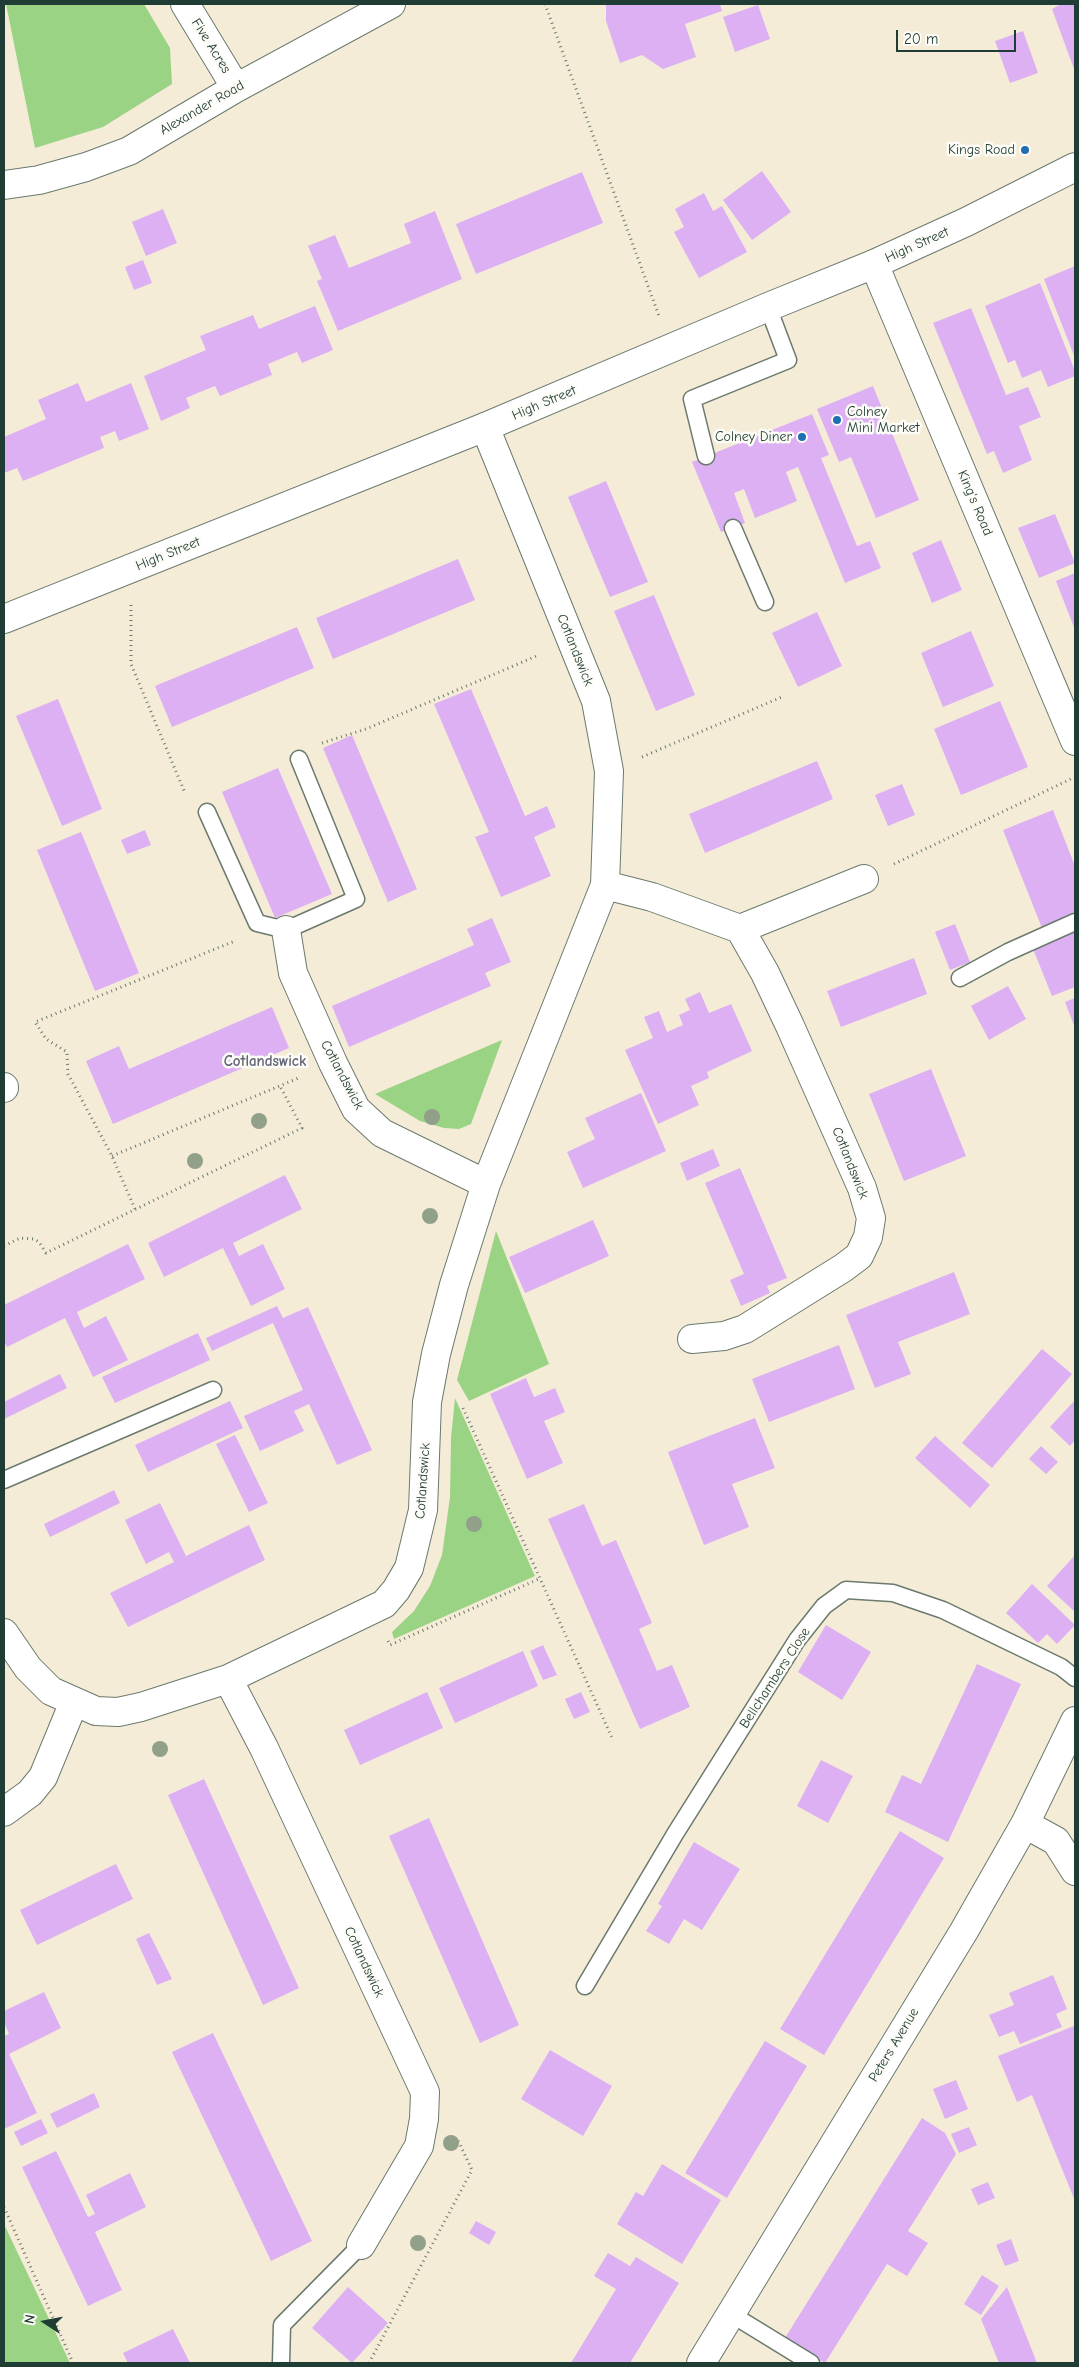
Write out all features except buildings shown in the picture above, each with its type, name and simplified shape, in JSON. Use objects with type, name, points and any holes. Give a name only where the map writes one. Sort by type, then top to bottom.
[{"type":"street","name":"Five Acres","points":[[185,4],[236,88]]},
{"type":"street","name":"Alexander Road","points":[[4,185],[39,180],[86,167],[129,151],[236,88],[391,4]]},
{"type":"street","name":"High Street","points":[[4,619],[485,427],[671,350],[768,306],[874,264],[966,222],[1075,167]]},
{"type":"street","name":"King's Road","points":[[874,264],[1075,741]]},
{"type":"street","name":"Cotlandswick","points":[[4,1633],[28,1668],[51,1691],[96,1711],[118,1712],[141,1707],[228,1679],[373,1610],[384,1604],[396,1590],[409,1568],[423,1510],[427,1402],[436,1354],[454,1285],[486,1184],[605,886],[609,771],[596,701],[485,427]]},
{"type":"street","points":[[605,886],[652,897],[740,929],[864,879]]},
{"type":"street","name":"Cotlandswick","points":[[692,1339],[724,1336],[745,1330],[858,1256],[868,1237],[870,1228],[871,1218],[862,1188],[790,1026],[765,973],[740,929]]},
{"type":"street","name":"Cotlandswick","points":[[286,930],[293,973],[332,1063],[356,1108],[382,1133],[486,1184]]},
{"type":"street","name":"Cotlandswick","points":[[228,1679],[264,1748],[425,2092],[424,2119],[419,2146],[361,2245]]},
{"type":"street","points":[[4,1812],[30,1793],[43,1778],[74,1702]]},
{"type":"street","name":"Peters Avenue","points":[[701,2363],[964,1931],[1024,1824],[1075,1721]]},
{"type":"street","points":[[1024,1824],[1056,1841],[1075,1871]]},
{"type":"lane","points":[[706,456],[692,399],[788,360],[768,306]]},
{"type":"lane","points":[[733,528],[765,602]]},
{"type":"lane","points":[[206,812],[257,923],[286,930],[356,899],[299,759]]},
{"type":"lane","points":[[960,978],[1008,952],[1075,922]]},
{"type":"lane","points":[[4,1480],[213,1390]]},
{"type":"lane","name":"Bellchambers Close","points":[[585,1986],[676,1834],[797,1640],[824,1606],[846,1590],[892,1593],[943,1610],[1061,1667],[1075,1678]]},
{"type":"lane","points":[[282,2363],[282,2325],[361,2245]]},
{"type":"lane","points":[[731,2314],[811,2363]]},
{"type":"path","points":[[545,4],[671,350]]},
{"type":"path","points":[[130,570],[131,664],[186,797],[206,812]]},
{"type":"path","points":[[299,759],[320,744],[366,729],[571,641]]},
{"type":"path","points":[[609,771],[784,696]]},
{"type":"path","points":[[864,879],[1075,777]]},
{"type":"path","points":[[136,1209],[112,1156],[68,1074],[67,1052],[46,1039],[35,1022],[222,947],[246,936],[257,923]]},
{"type":"path","points":[[112,1156],[332,1063]]},
{"type":"path","points":[[4,1246],[20,1238],[34,1238],[46,1253],[302,1128],[280,1086]]},
{"type":"path","points":[[460,1403],[613,1740]]},
{"type":"path","points":[[373,1610],[390,1645],[541,1578]]},
{"type":"path","points":[[369,2363],[472,2170],[447,2116],[425,2092]]},
{"type":"path","points":[[4,2207],[74,2363]]},
{"type":"green space","points":[[6,4],[144,4],[170,48],[172,84],[103,127],[35,148]]},
{"type":"green space","points":[[502,1040],[471,1124],[459,1129],[444,1128],[420,1121],[375,1094]]},
{"type":"green space","points":[[496,1231],[549,1364],[469,1401],[457,1380]]},
{"type":"green space","points":[[455,1398],[535,1576],[394,1639],[392,1632],[414,1611],[430,1586],[442,1555],[450,1497],[451,1438]]},
{"type":"green space","points":[[4,2224],[70,2363],[4,2363]]},
{"type":"place","name":"Kings Road","points":[[1025,150]]},
{"type":"place","name":"Colney Mini Market","points":[[837,420]]},
{"type":"place","name":"Colney Diner","points":[[802,437]]},
{"type":"district","name":"Cotlandswick","points":[[265,1062]]}]
